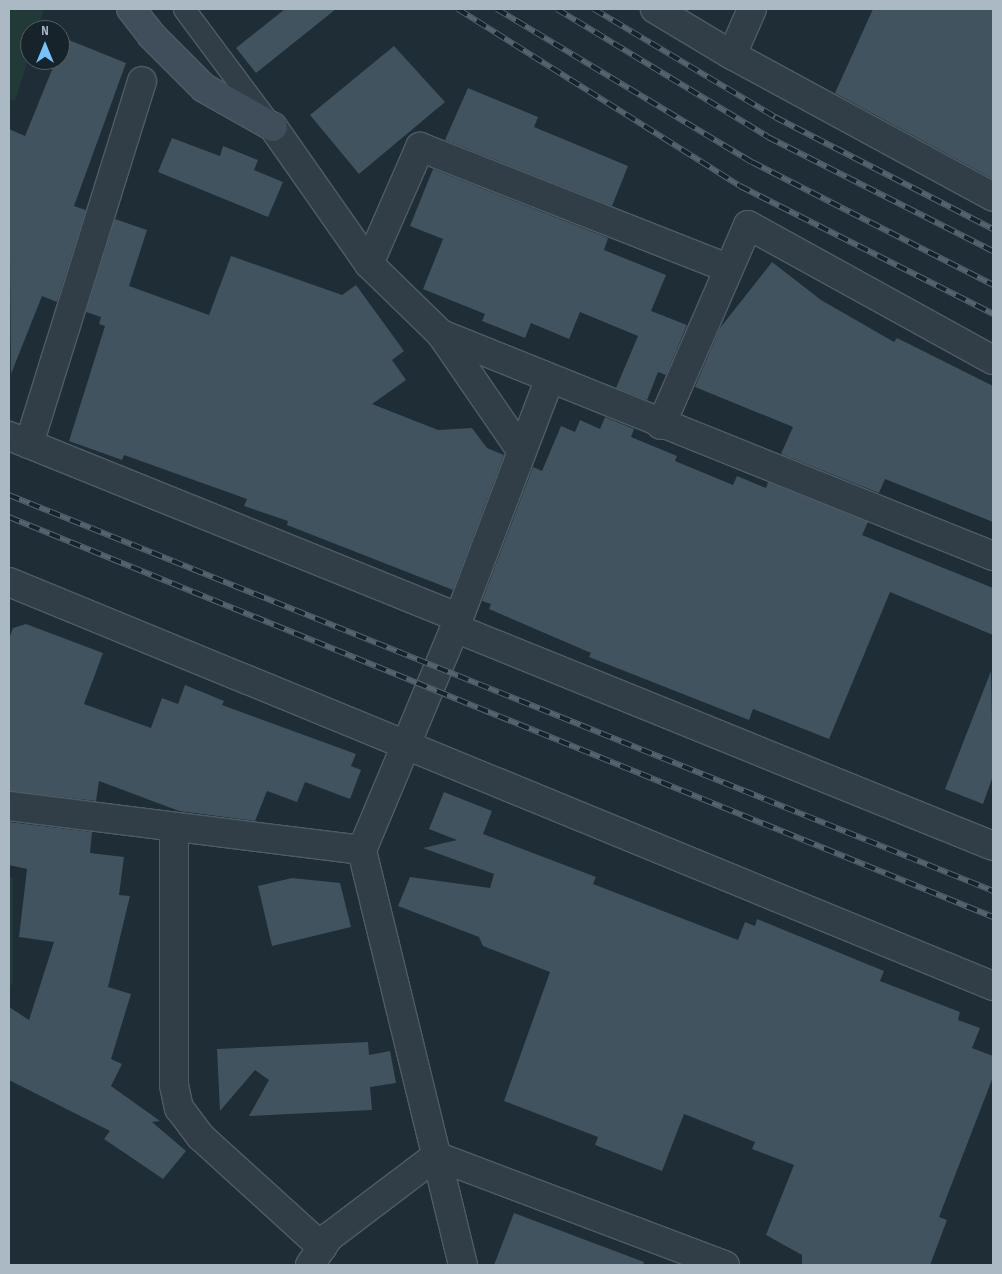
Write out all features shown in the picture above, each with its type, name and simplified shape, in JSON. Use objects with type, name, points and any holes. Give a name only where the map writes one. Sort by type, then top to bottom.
[{"type":"street","points":[[132,9],[151,35],[204,88],[273,128],[369,264],[441,334],[520,449]]},
{"type":"street","points":[[655,9],[732,55],[993,196]]},
{"type":"street","points":[[732,55],[752,9]]},
{"type":"street","points":[[142,81],[19,440],[993,846]]},
{"type":"street","points":[[369,264],[420,147],[727,268]]},
{"type":"street","points":[[661,425],[727,268],[748,225],[993,360]]},
{"type":"street","points":[[441,334],[661,425],[993,556]]},
{"type":"street","points":[[463,1265],[362,850],[457,622],[520,449],[550,378]]},
{"type":"street","points":[[9,582],[403,748],[993,986]]},
{"type":"street","points":[[9,806],[362,850]]},
{"type":"street","points":[[174,828],[174,1085],[179,1108],[200,1136],[316,1256],[329,1237],[436,1156]]},
{"type":"street","points":[[436,1156],[725,1265]]},
{"type":"lane","points":[[184,9],[273,128]]},
{"type":"green space","points":[[9,9],[44,9],[41,20],[20,20],[20,70],[25,70],[15,101],[9,99]]},
{"type":"green space","points":[[9,876],[13,878],[13,982],[9,989]]},
{"type":"building","points":[[285,9],[336,9],[256,73],[236,48]]},
{"type":"building","points":[[873,9],[993,9],[993,179],[835,93]]},
{"type":"building","points":[[70,40],[126,63],[74,206],[86,210],[57,302],[42,296],[11,374],[9,129],[25,136],[52,70],[70,70]]},
{"type":"building","points":[[394,46],[445,102],[359,174],[310,115]]},
{"type":"building","points":[[468,88],[538,117],[534,127],[628,166],[612,206],[445,140]]},
{"type":"building","points":[[172,138],[220,156],[223,146],[258,160],[254,170],[283,182],[268,217],[158,172]]},
{"type":"building","points":[[433,169],[608,238],[604,250],[666,275],[651,311],[687,325],[666,375],[658,372],[647,400],[616,388],[638,336],[580,312],[569,339],[531,323],[525,338],[482,321],[485,314],[423,289],[443,239],[410,226]]},
{"type":"building","points":[[115,219],[147,230],[129,286],[209,315],[231,256],[342,295],[356,285],[404,351],[392,360],[406,380],[372,404],[438,430],[472,428],[487,448],[504,455],[453,590],[287,525],[288,521],[244,506],[247,499],[124,455],[122,460],[69,441],[105,326],[99,324],[101,317],[86,312]]},
{"type":"building","points":[[772,262],[821,300],[894,342],[897,338],[993,386],[993,522],[885,479],[879,493],[781,454],[793,427],[695,387],[720,328]]},
{"type":"building","points":[[605,417],[634,429],[631,437],[677,456],[675,461],[733,485],[737,476],[766,488],[768,482],[868,522],[862,535],[993,588],[993,635],[890,592],[829,739],[753,709],[749,720],[589,657],[591,653],[489,609],[491,604],[482,601],[533,467],[542,471],[561,426],[575,432],[580,420],[600,429]]},
{"type":"building","points":[[26,624],[103,653],[84,704],[151,728],[162,698],[178,704],[185,685],[224,701],[222,705],[356,754],[351,766],[361,770],[350,799],[305,782],[297,802],[267,791],[255,821],[179,811],[99,781],[96,801],[9,791],[9,639],[13,628]]},
{"type":"building","points":[[991,671],[993,776],[983,804],[945,789]]},
{"type":"building","points":[[444,792],[492,811],[483,834],[596,877],[593,884],[738,940],[745,922],[755,926],[757,919],[884,971],[880,981],[960,1012],[958,1020],[980,1028],[972,1048],[993,1056],[993,1077],[939,1217],[947,1220],[930,1265],[802,1265],[802,1255],[766,1235],[794,1165],[752,1149],[755,1142],[684,1114],[662,1171],[595,1145],[598,1137],[504,1101],[550,972],[483,946],[479,937],[398,906],[410,877],[490,888],[494,874],[423,848],[457,840],[429,829]]},
{"type":"building","points":[[9,822],[92,832],[90,853],[124,857],[119,895],[130,896],[108,987],[131,994],[111,1059],[122,1064],[111,1086],[160,1121],[152,1122],[186,1151],[163,1179],[104,1139],[110,1131],[9,1080],[9,1007],[29,1020],[54,942],[19,937],[27,869],[9,865]]},
{"type":"building","points":[[292,878],[340,883],[351,927],[272,946],[258,886]]},
{"type":"building","points":[[368,1042],[369,1055],[390,1051],[396,1083],[370,1087],[372,1110],[249,1116],[269,1080],[255,1070],[220,1111],[217,1049]]},
{"type":"building","points":[[514,1213],[644,1262],[643,1265],[494,1265]]},
{"type":"railway","points":[[458,9],[740,186],[993,314]]},
{"type":"railway","points":[[497,9],[752,162],[993,285]]},
{"type":"railway","points":[[557,9],[768,137],[993,251]]},
{"type":"railway","points":[[594,9],[775,117],[993,229]]},
{"type":"railway","points":[[9,495],[993,891]]},
{"type":"railway","points":[[9,517],[993,917]]}]
